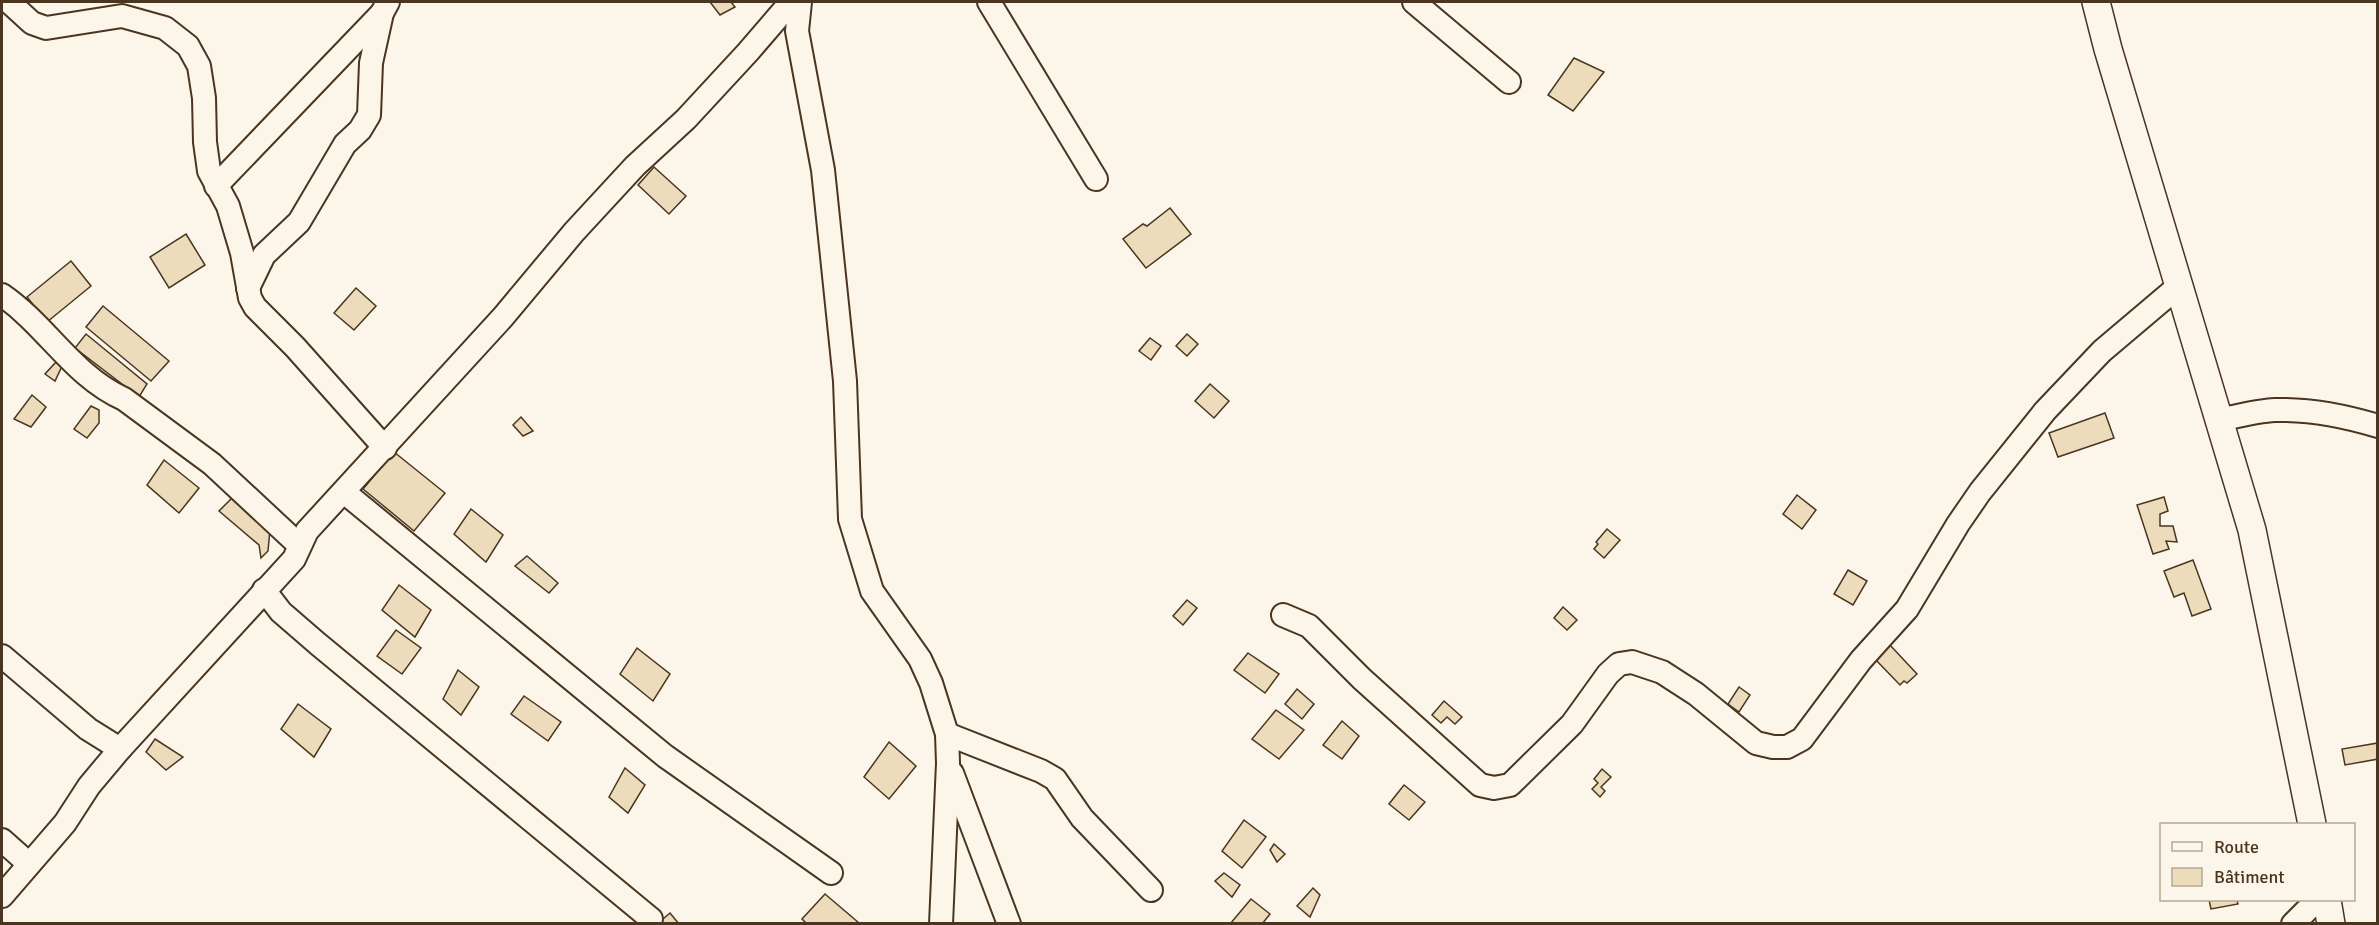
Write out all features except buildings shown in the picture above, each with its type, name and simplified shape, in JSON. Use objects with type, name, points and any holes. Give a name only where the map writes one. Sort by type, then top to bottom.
[{"type":"main road","points":[[2096,2],[2108,49],[2252,530],[2313,823]]},
{"type":"main road","points":[[2327,901],[2331,924]]},
{"type":"street","points":[[9,2],[32,23],[46,28],[122,16],[165,28],[188,46],[199,66],[204,98],[205,142],[209,171],[228,206],[242,253],[248,288],[255,307],[295,347],[385,448]]},
{"type":"street","points":[[2,896],[65,823],[89,786],[120,749],[294,559],[307,531],[503,317],[582,224],[635,166],[686,119],[748,52],[790,2]]},
{"type":"street","points":[[800,2],[798,31],[800,54],[823,170],[845,381],[850,519],[872,591],[920,660],[931,683],[947,734],[948,763],[941,924]]},
{"type":"street","points":[[989,2],[1096,179]]},
{"type":"street","points":[[1414,2],[1509,82]]},
{"type":"street","points":[[216,186],[385,7]]},
{"type":"street","points":[[248,288],[264,255],[299,222],[345,144],[360,130],[369,115],[372,63],[385,7]]},
{"type":"street","points":[[1283,615],[1309,626],[1362,679],[1480,785],[1494,788],[1510,785],[1572,724],[1608,674],[1619,664],[1632,662],[1662,672],[1696,694],[1755,743],[1787,747],[1802,739],[1861,660],[1907,609],[1980,492],[2045,411],[2102,351],[2180,285]]},
{"type":"street","points":[[2,295],[24,310],[88,376],[110,393],[124,399],[212,464],[299,545]]},
{"type":"street","points":[[2219,420],[2274,410],[2304,411],[2354,419],[2378,426]]},
{"type":"street","points":[[344,492],[664,756],[831,873]]},
{"type":"street","points":[[264,590],[281,612],[318,644],[651,919]]},
{"type":"street","points":[[2,657],[88,729],[120,749]]},
{"type":"street","points":[[947,734],[1041,771],[1055,779],[1082,818],[1151,890]]},
{"type":"street","points":[[948,763],[1009,924]]},
{"type":"street","points":[[2,840],[29,864]]},
{"type":"street","points":[[2293,924],[2316,901]]}]
